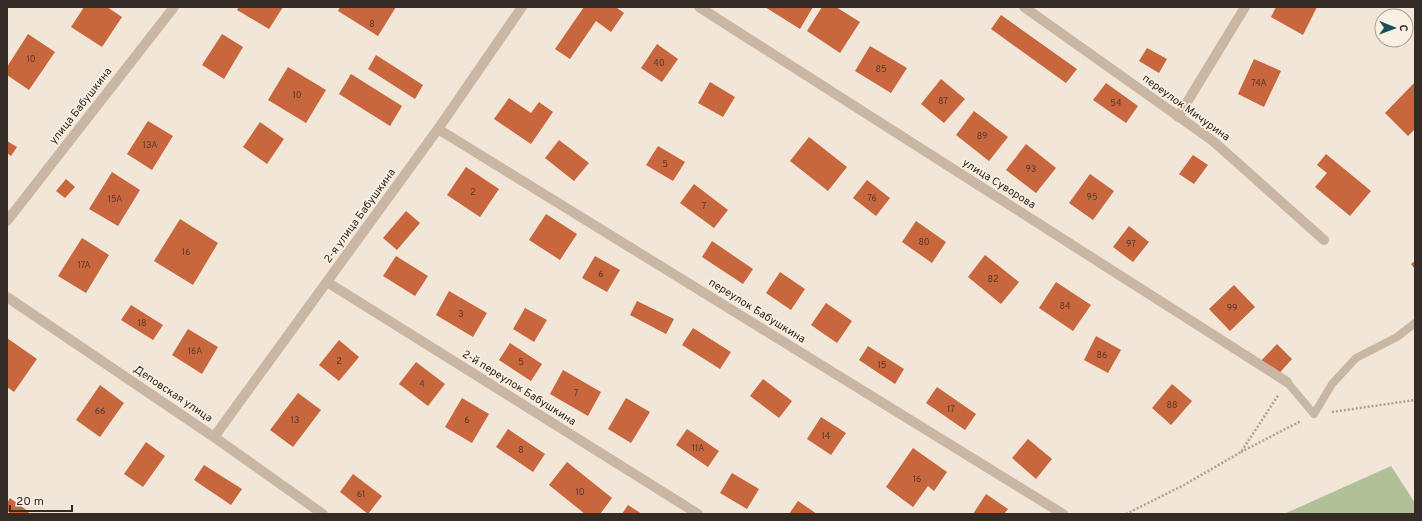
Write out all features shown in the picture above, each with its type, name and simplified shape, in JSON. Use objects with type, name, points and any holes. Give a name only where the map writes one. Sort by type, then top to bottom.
[{"type":"street","name":"улица Бабушкина","points":[[7,221],[174,7]]},
{"type":"street","name":"2-я улица Бабушкина","points":[[214,437],[438,129],[522,7]]},
{"type":"street","name":"улица Суворова","points":[[699,7],[1287,382]]},
{"type":"street","name":"переулок Мичурина","points":[[1024,7],[1213,141],[1324,240]]},
{"type":"street","points":[[1178,117],[1245,7]]},
{"type":"street","name":"переулок Бабушкина","points":[[438,129],[1063,514]]},
{"type":"street","name":"2-й переулок Бабушкина","points":[[327,282],[698,514]]},
{"type":"street","name":"Деповская улица","points":[[7,297],[214,437],[323,514]]},
{"type":"lane","points":[[1287,382],[1314,414],[1332,384],[1356,358],[1397,337],[1415,323]]},
{"type":"path","points":[[1241,452],[1287,382]]},
{"type":"path","points":[[1126,514],[1184,485],[1241,452],[1314,414],[1415,400]]},
{"type":"green space","points":[[1391,466],[1415,503],[1415,514],[1284,514]]},
{"type":"building","points":[[84,7],[107,7],[122,17],[102,47],[71,27]]},
{"type":"building","points":[[239,7],[283,7],[269,29],[237,10]]},
{"type":"building","points":[[340,7],[396,7],[378,36],[338,11]]},
{"type":"building","points":[[584,7],[616,7],[624,13],[611,32],[596,21],[570,59],[555,49]]},
{"type":"building","points":[[765,7],[813,7],[800,29]]},
{"type":"building","points":[[822,7],[836,7],[860,22],[840,53],[807,31]]},
{"type":"building","points":[[1276,7],[1317,7],[1303,35],[1271,17]]},
{"type":"building","points":[[1001,15],[1077,69],[1066,83],[991,29]]},
{"type":"building","points":[[28,34],[55,52],[29,90],[7,75],[7,67]]},
{"type":"building","points":[[222,34],[243,47],[224,79],[202,65]]},
{"type":"building","points":[[657,44],[678,59],[662,82],[641,68]]},
{"type":"building","points":[[870,46],[907,68],[891,93],[855,71]]},
{"type":"building","points":[[1147,48],[1167,59],[1159,73],[1139,61]]},
{"type":"building","points":[[376,55],[423,85],[415,99],[368,69]]},
{"type":"building","points":[[1254,59],[1281,71],[1264,107],[1238,94]]},
{"type":"building","points":[[288,67],[326,90],[306,123],[268,100]]},
{"type":"building","points":[[351,74],[402,106],[390,126],[339,94]]},
{"type":"building","points":[[941,79],[965,99],[944,123],[921,104]]},
{"type":"building","points":[[710,82],[735,97],[723,117],[698,103]]},
{"type":"building","points":[[1415,82],[1415,129],[1408,136],[1385,113]]},
{"type":"building","points":[[1106,83],[1138,106],[1126,123],[1093,100]]},
{"type":"building","points":[[509,98],[531,113],[539,102],[553,112],[531,144],[494,119]]},
{"type":"building","points":[[974,111],[1008,137],[989,161],[956,135]]},
{"type":"building","points":[[148,121],[173,136],[152,170],[127,154]]},
{"type":"building","points":[[260,122],[284,139],[267,164],[243,147]]},
{"type":"building","points":[[809,137],[847,167],[828,191],[790,161]]},
{"type":"building","points":[[559,140],[589,163],[574,181],[545,158]]},
{"type":"building","points":[[7,141],[17,147],[11,156],[7,153]]},
{"type":"building","points":[[1026,144],[1056,168],[1036,193],[1006,170]]},
{"type":"building","points":[[658,146],[685,162],[673,181],[646,165]]},
{"type":"building","points":[[1326,154],[1371,191],[1350,216],[1315,187],[1327,173],[1317,165]]},
{"type":"building","points":[[1193,155],[1208,165],[1194,184],[1179,174]]},
{"type":"building","points":[[466,167],[499,189],[480,217],[447,195]]},
{"type":"building","points":[[112,172],[140,190],[118,226],[89,209]]},
{"type":"building","points":[[1090,174],[1114,191],[1093,220],[1069,203]]},
{"type":"building","points":[[66,179],[75,187],[65,198],[56,191]]},
{"type":"building","points":[[867,180],[890,198],[876,216],[853,198]]},
{"type":"building","points":[[694,184],[728,210],[714,228],[680,203]]},
{"type":"building","points":[[406,211],[420,223],[397,250],[383,238]]},
{"type":"building","points":[[546,214],[577,234],[560,260],[529,240]]},
{"type":"building","points":[[180,219],[218,243],[193,285],[154,261]]},
{"type":"building","points":[[916,221],[946,242],[932,263],[902,242]]},
{"type":"building","points":[[1129,226],[1149,242],[1133,262],[1113,247]]},
{"type":"building","points":[[82,238],[109,255],[86,293],[58,276]]},
{"type":"building","points":[[712,241],[753,269],[743,284],[702,257]]},
{"type":"building","points":[[985,255],[1019,282],[1001,304],[968,277]]},
{"type":"building","points":[[396,256],[428,276],[415,296],[383,276]]},
{"type":"building","points":[[595,256],[620,270],[607,292],[582,278]]},
{"type":"building","points":[[1415,261],[1415,269],[1411,264]]},
{"type":"building","points":[[780,272],[805,289],[791,310],[766,293]]},
{"type":"building","points":[[1056,282],[1091,305],[1073,331],[1039,308]]},
{"type":"building","points":[[1234,285],[1255,307],[1230,331],[1209,309]]},
{"type":"building","points":[[449,291],[487,313],[473,337],[436,315]]},
{"type":"building","points":[[637,301],[674,319],[666,334],[630,315]]},
{"type":"building","points":[[826,303],[852,321],[837,343],[811,325]]},
{"type":"building","points":[[131,305],[163,325],[153,340],[121,320]]},
{"type":"building","points":[[525,308],[547,320],[534,342],[513,329]]},
{"type":"building","points":[[693,328],[731,352],[720,369],[682,345]]},
{"type":"building","points":[[188,329],[218,347],[202,374],[172,355]]},
{"type":"building","points":[[1096,336],[1121,350],[1108,373],[1084,360]]},
{"type":"building","points":[[7,338],[37,359],[14,392],[7,387]]},
{"type":"building","points":[[339,340],[359,357],[339,381],[319,365]]},
{"type":"building","points":[[510,343],[542,364],[531,381],[499,360]]},
{"type":"building","points":[[1277,344],[1292,359],[1274,379],[1258,364]]},
{"type":"building","points":[[868,346],[904,369],[895,384],[859,360]]},
{"type":"building","points":[[416,362],[445,384],[428,406],[399,384]]},
{"type":"building","points":[[563,370],[601,392],[588,416],[550,394]]},
{"type":"building","points":[[763,379],[792,401],[779,418],[750,396]]},
{"type":"building","points":[[1172,384],[1192,401],[1171,425],[1152,408]]},
{"type":"building","points":[[100,385],[124,403],[100,437],[76,420]]},
{"type":"building","points":[[937,387],[976,414],[965,430],[926,403]]},
{"type":"building","points":[[298,393],[321,410],[293,447],[270,430]]},
{"type":"building","points":[[462,398],[489,414],[472,443],[445,427]]},
{"type":"building","points":[[626,398],[650,412],[631,443],[608,429]]},
{"type":"building","points":[[821,417],[846,433],[831,455],[807,439]]},
{"type":"building","points":[[508,429],[545,454],[533,472],[496,447]]},
{"type":"building","points":[[687,429],[719,451],[708,467],[676,445]]},
{"type":"building","points":[[1028,439],[1052,459],[1036,479],[1012,458]]},
{"type":"building","points":[[146,442],[165,456],[143,487],[124,474]]},
{"type":"building","points":[[913,448],[947,472],[934,491],[928,486],[913,507],[886,487]]},
{"type":"building","points":[[567,462],[612,498],[600,514],[585,514],[549,485]]},
{"type":"building","points":[[204,465],[242,489],[231,505],[194,480]]},
{"type":"building","points":[[732,473],[759,489],[747,509],[720,493]]},
{"type":"building","points":[[353,474],[382,496],[368,514],[340,492]]},
{"type":"building","points":[[986,494],[1008,509],[1004,514],[973,514]]},
{"type":"building","points":[[10,498],[29,512],[27,514],[11,514],[7,511],[7,503]]},
{"type":"building","points":[[798,501],[817,514],[789,514]]},
{"type":"building","points":[[628,505],[642,514],[622,514]]}]
